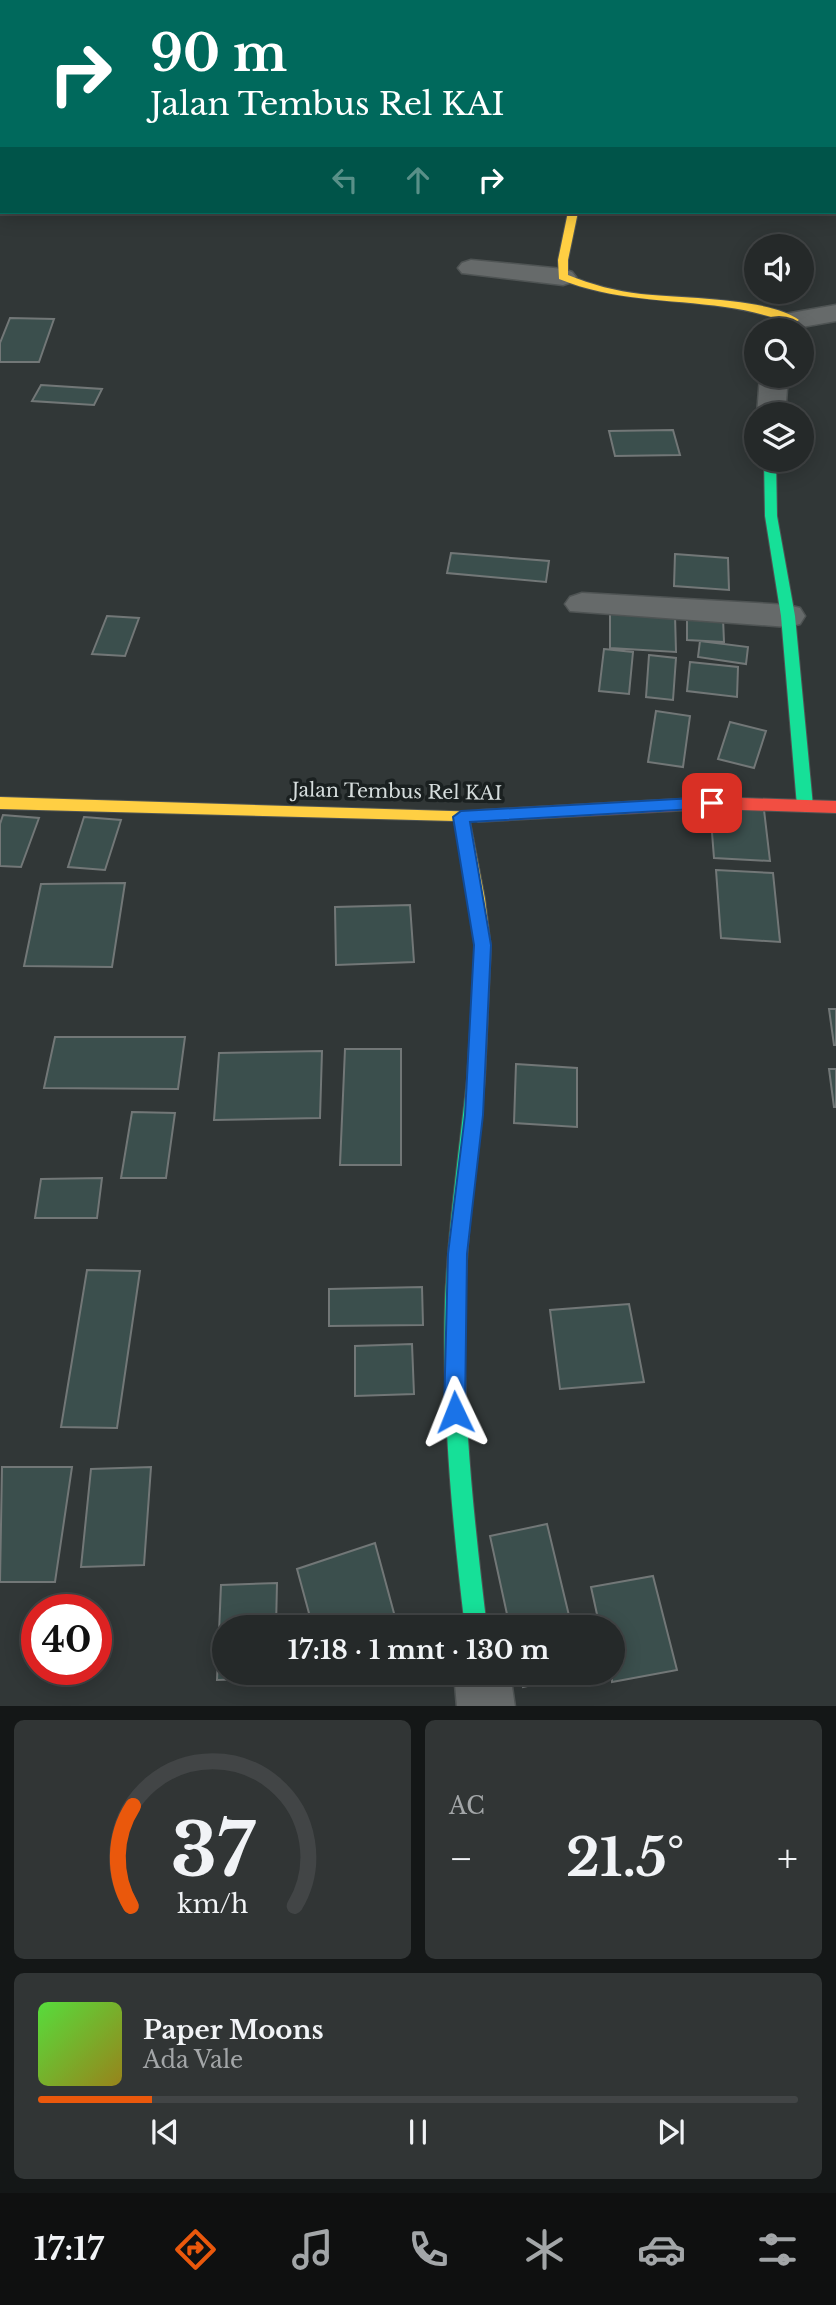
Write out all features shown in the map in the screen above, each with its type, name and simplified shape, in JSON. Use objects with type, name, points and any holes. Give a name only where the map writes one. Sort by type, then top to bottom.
[{"type":"street","points":[[563,277],[560,261],[573,222],[573,214]]},
{"type":"street","points":[[471,268],[563,277],[578,286],[604,292],[735,305],[769,318]]},
{"type":"street","points":[[814,318],[836,313]]},
{"type":"street","points":[[770,472],[771,516],[788,616],[805,806]]},
{"type":"street","points":[[582,604],[788,616]]},
{"type":"street","name":"Jalan Tembus Rel KAI","points":[[0,803],[461,817],[712,803],[836,807]]},
{"type":"street","points":[[461,817],[483,945],[474,1115],[458,1254],[453,1388],[459,1485],[474,1615]]},
{"type":"street","points":[[483,1685],[486,1706]]},
{"type":"building","points":[[10,318],[54,319],[39,362],[0,362],[0,343]]},
{"type":"building","points":[[41,385],[102,389],[94,405],[32,401]]},
{"type":"building","points":[[673,430],[680,455],[615,456],[609,431]]},
{"type":"building","points":[[451,553],[549,561],[546,582],[447,573]]},
{"type":"building","points":[[675,554],[728,558],[729,590],[674,586]]},
{"type":"building","points":[[610,611],[675,615],[676,652],[610,648]]},
{"type":"building","points":[[107,616],[139,618],[125,656],[92,654]]},
{"type":"building","points":[[687,616],[723,618],[724,642],[687,640]]},
{"type":"building","points":[[700,641],[748,647],[746,664],[698,657]]},
{"type":"building","points":[[604,649],[633,652],[629,694],[599,691]]},
{"type":"building","points":[[649,655],[676,658],[673,700],[646,697]]},
{"type":"building","points":[[690,662],[738,667],[737,697],[687,691]]},
{"type":"building","points":[[656,711],[690,716],[683,767],[648,762]]},
{"type":"building","points":[[730,722],[766,731],[754,768],[718,759]]},
{"type":"building","points":[[710,807],[764,810],[770,861],[714,858]]},
{"type":"building","points":[[3,815],[39,818],[21,867],[0,866],[0,824]]},
{"type":"building","points":[[84,817],[121,820],[105,870],[68,867]]},
{"type":"building","points":[[716,870],[773,873],[780,942],[721,938]]},
{"type":"building","points":[[125,883],[112,967],[24,966],[41,884]]},
{"type":"building","points":[[410,905],[414,962],[336,965],[335,907]]},
{"type":"building","points":[[829,1009],[836,1009],[836,1045],[834,1045]]},
{"type":"building","points":[[55,1037],[185,1037],[178,1089],[44,1088]]},
{"type":"building","points":[[345,1049],[401,1049],[401,1165],[340,1165]]},
{"type":"building","points":[[322,1051],[320,1118],[214,1120],[219,1053]]},
{"type":"building","points":[[516,1064],[577,1068],[577,1127],[514,1123]]},
{"type":"building","points":[[829,1069],[836,1069],[836,1107],[834,1107]]},
{"type":"building","points":[[132,1112],[175,1113],[166,1178],[121,1178]]},
{"type":"building","points":[[102,1178],[97,1218],[35,1218],[41,1179]]},
{"type":"building","points":[[87,1270],[140,1271],[117,1428],[61,1427]]},
{"type":"building","points":[[422,1287],[423,1325],[329,1326],[329,1289]]},
{"type":"building","points":[[629,1304],[644,1382],[560,1389],[550,1310]]},
{"type":"building","points":[[412,1344],[414,1394],[355,1396],[355,1346]]},
{"type":"building","points":[[2,1467],[72,1467],[55,1582],[0,1582]]},
{"type":"building","points":[[151,1467],[144,1565],[81,1567],[91,1469]]},
{"type":"building","points":[[547,1524],[569,1615],[507,1615],[490,1536]]},
{"type":"building","points":[[375,1543],[394,1615],[309,1615],[297,1569]]},
{"type":"building","points":[[653,1576],[677,1670],[625,1680],[625,1615],[597,1615],[591,1587]]},
{"type":"building","points":[[277,1583],[276,1615],[220,1615],[221,1585]]},
{"type":"traffic: fast","points":[[770,472],[771,516],[788,616],[805,806]]},
{"type":"traffic: fast","points":[[475,1615],[460,1466],[455,1385],[455,1303],[458,1247],[476,1079]]},
{"type":"traffic: slow","points":[[573,214],[563,260],[563,277],[582,285],[621,294],[730,304],[787,318]]},
{"type":"traffic: slow","points":[[0,803],[478,816]]},
{"type":"traffic: slow","points":[[461,817],[483,947],[476,1079]]},
{"type":"traffic: jam","points":[[478,816],[712,803],[836,807]]},
{"type":"route","points":[[455,1412],[453,1388],[458,1254],[474,1115],[483,945],[461,817],[712,803]]}]
